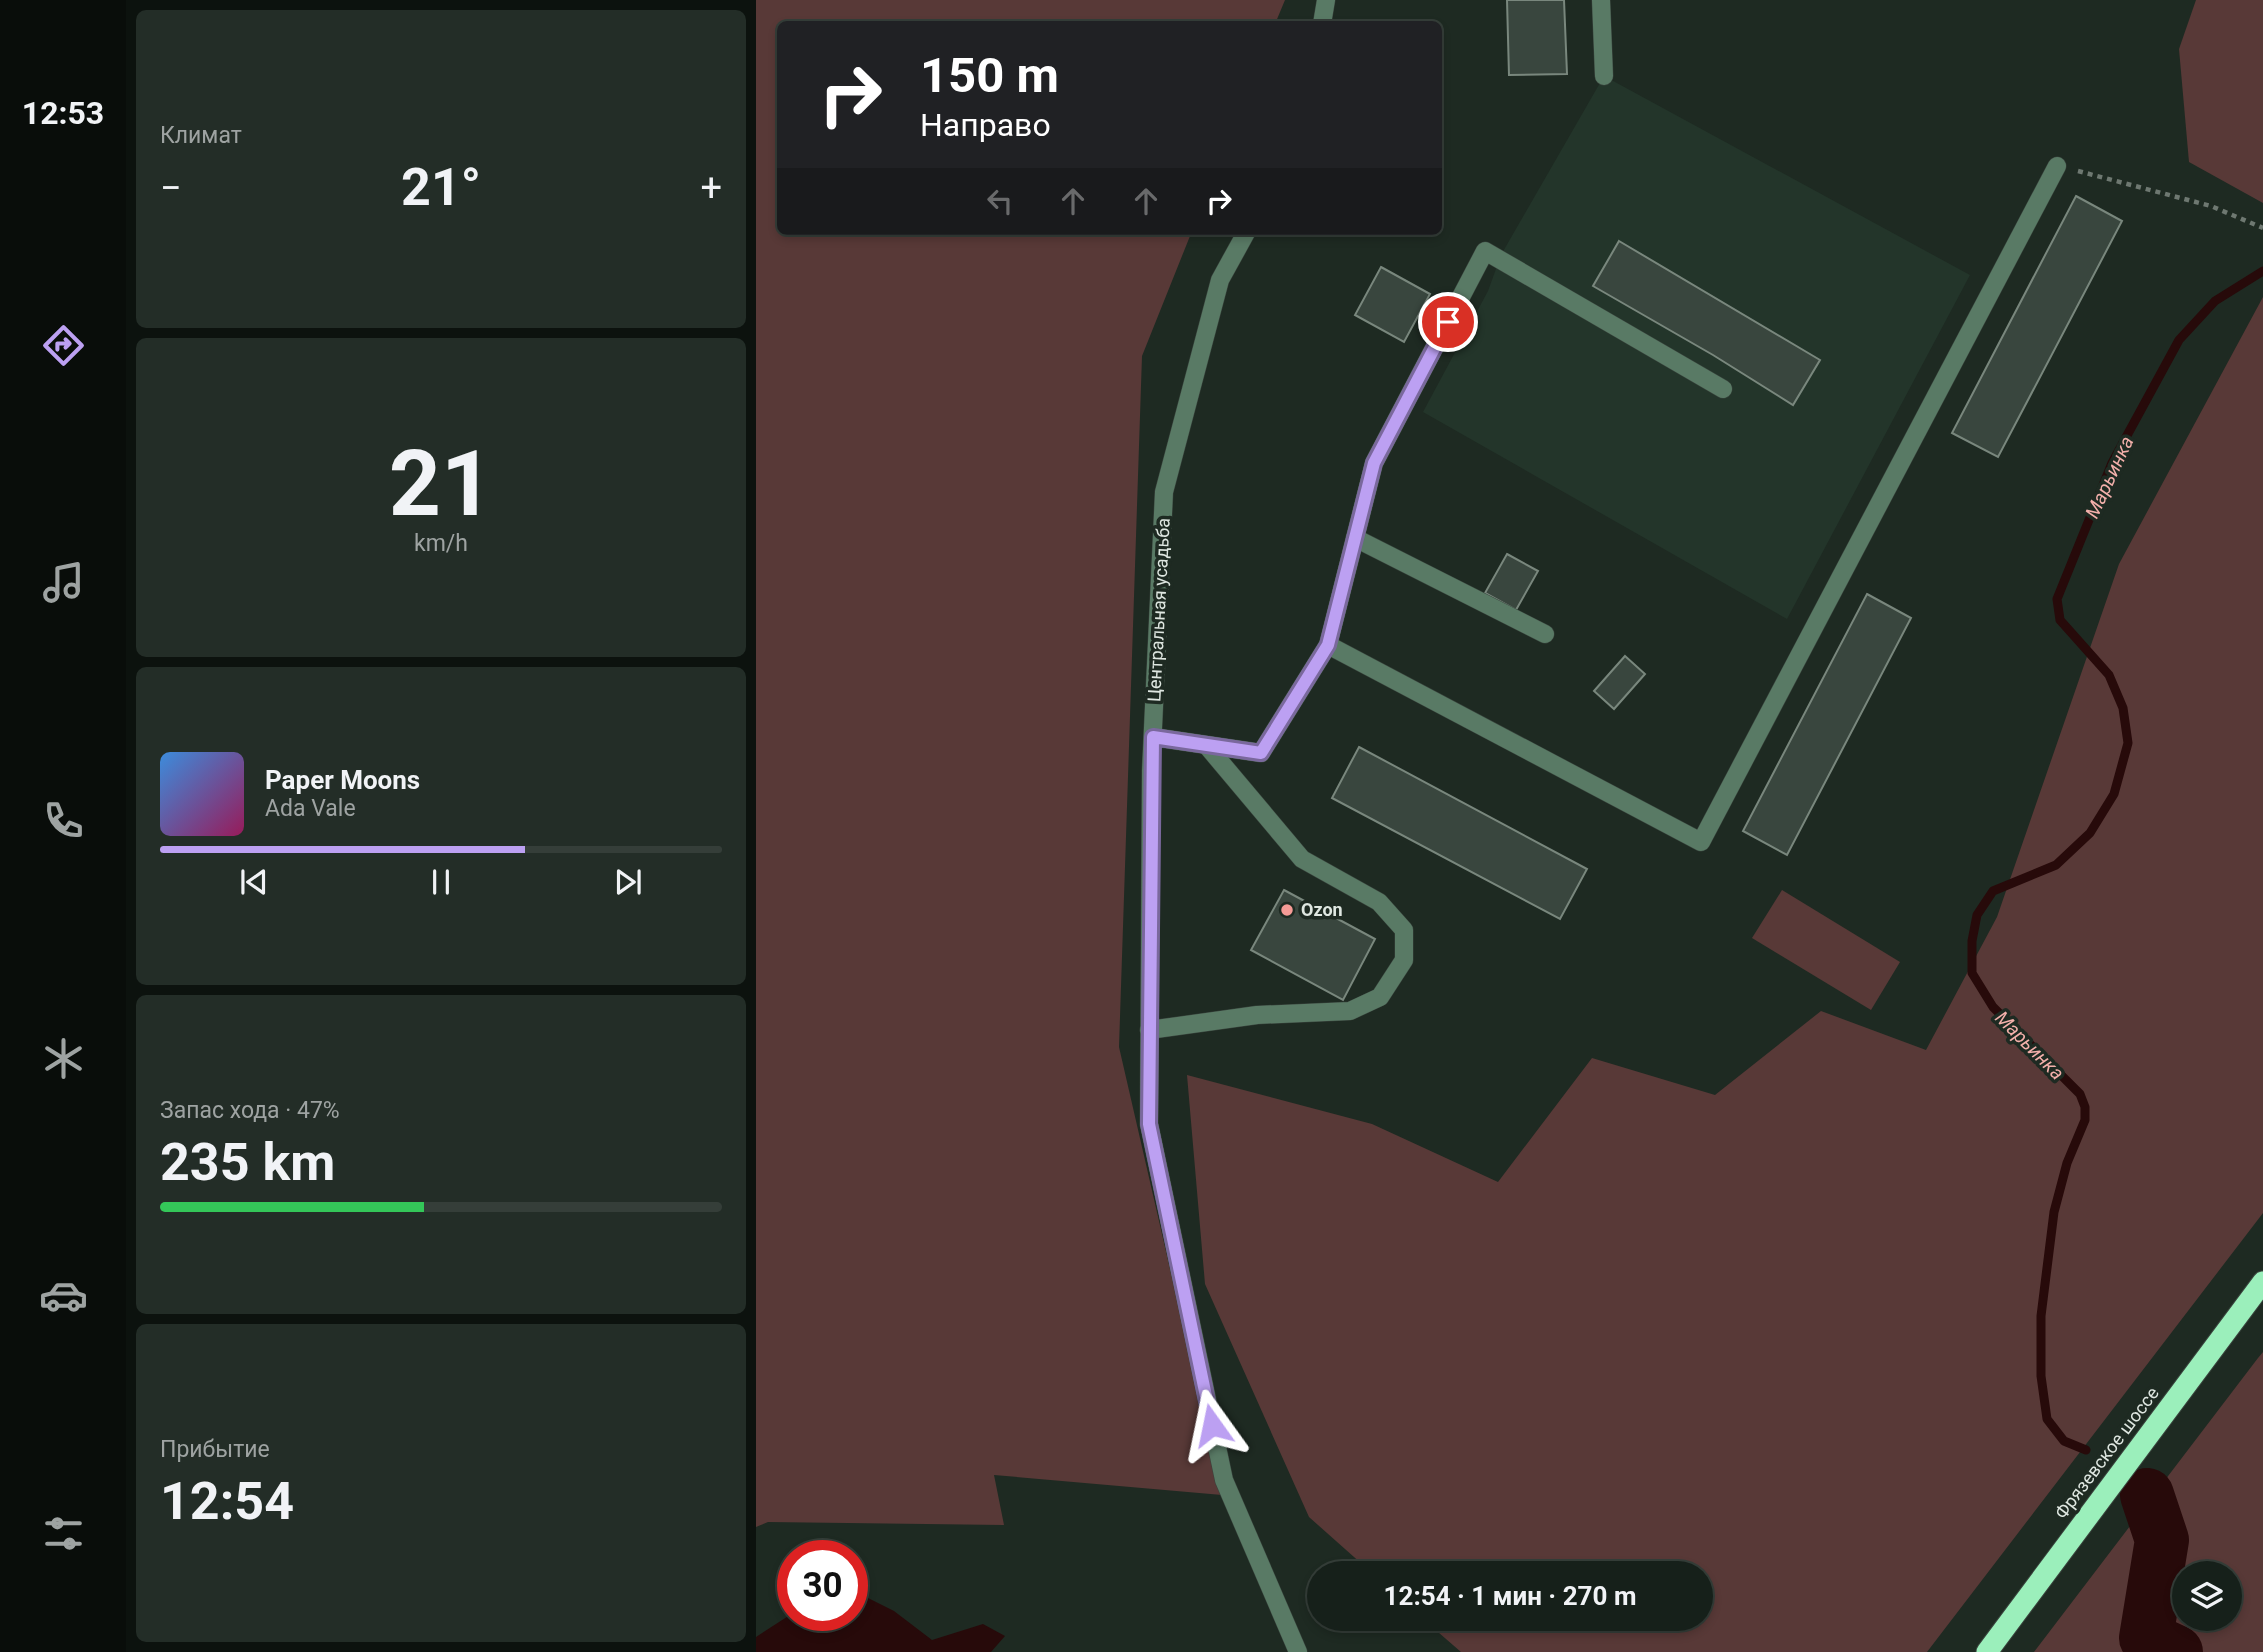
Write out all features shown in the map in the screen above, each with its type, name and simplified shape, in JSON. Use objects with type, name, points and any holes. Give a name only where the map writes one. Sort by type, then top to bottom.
[{"type":"highway","name":"Фрязевское шоссе","points":[[1987,1652],[2263,1282]]},
{"type":"street","points":[[1322,21],[1325,0]]},
{"type":"street","points":[[1601,0],[1604,76]]},
{"type":"street","points":[[1328,645],[1700,842],[2057,166]]},
{"type":"street","name":"Центральная усадьба","points":[[1245,235],[1220,280],[1164,492],[1153,737],[1149,1124],[1224,1480],[1298,1652]]},
{"type":"street","points":[[1153,737],[1261,753],[1328,645],[1374,463],[1485,251],[1723,389]]},
{"type":"street","points":[[1355,538],[1545,634]]},
{"type":"street","points":[[1149,1030],[1257,1015],[1349,1011],[1380,996],[1404,960],[1404,930],[1379,902],[1302,859],[1207,746]]},
{"type":"path","points":[[2057,166],[2211,206],[2263,228]]},
{"type":"shaded area","points":[[756,0],[1285,0],[1276,21],[777,21],[777,235],[1190,235],[1142,356],[1119,1047],[1222,1495],[994,1475],[1004,1525],[768,1522],[756,1527]]},
{"type":"shaded area","points":[[2196,0],[2263,0],[2263,203],[2189,162],[2179,49]]},
{"type":"shaded area","points":[[1604,76],[1970,275],[1787,619],[1423,412],[1488,291],[1501,255]]},
{"type":"shaded area","points":[[2263,297],[2263,1213],[1927,1652],[1461,1652],[1437,1631],[1713,1631],[1713,1561],[1358,1561],[1309,1517],[1205,1284],[1187,1075],[1372,1124],[1498,1182],[1592,1058],[1715,1095],[1821,1011],[1926,1050],[1997,917],[2119,564]]},
{"type":"shaded area","points":[[1782,890],[1900,962],[1871,1010],[1752,938]]},
{"type":"shaded area","points":[[2263,1352],[2263,1652],[2034,1652]]},
{"type":"shaded area","points":[[868,1598],[894,1611],[932,1640],[983,1624],[1005,1636],[991,1652],[756,1652],[756,1637],[777,1623],[777,1631],[868,1631]]},
{"type":"building","points":[[1507,0],[1564,0],[1567,74],[1509,75]]},
{"type":"building","points":[[2076,196],[2122,221],[1998,457],[1952,433]]},
{"type":"building","points":[[1619,241],[1820,360],[1793,405],[1593,286]]},
{"type":"building","points":[[1381,267],[1430,294],[1404,342],[1355,315]]},
{"type":"building","points":[[1507,554],[1538,571],[1516,610],[1485,593]]},
{"type":"building","points":[[1867,594],[1911,618],[1787,855],[1743,831]]},
{"type":"building","points":[[1625,656],[1645,674],[1614,709],[1594,691]]},
{"type":"building","points":[[1359,747],[1587,869],[1560,919],[1332,798]]},
{"type":"building","points":[[1284,890],[1375,939],[1343,1000],[1251,950]]},
{"type":"waterway","name":"Марьинка","points":[[2086,1450],[2064,1441],[2047,1419],[2041,1376],[2041,1316],[2054,1212],[2067,1163],[2085,1120],[2085,1107],[2080,1094],[1993,1007],[1972,973],[1972,941],[1977,915],[1993,891],[2056,865],[2090,833],[2114,794],[2128,743],[2123,708],[2109,675],[2060,620],[2057,599],[2112,463],[2179,340],[2215,301],[2263,271]]},
{"type":"waterway","name":"Марьинка","points":[[2147,1495],[2162,1540],[2146,1638],[2176,1652]]},
{"type":"place","name":"Ozon","points":[[1287,910]]},
{"type":"route","points":[[1212,1425],[1149,1124],[1153,737],[1261,753],[1328,645],[1374,463],[1448,322]]}]
